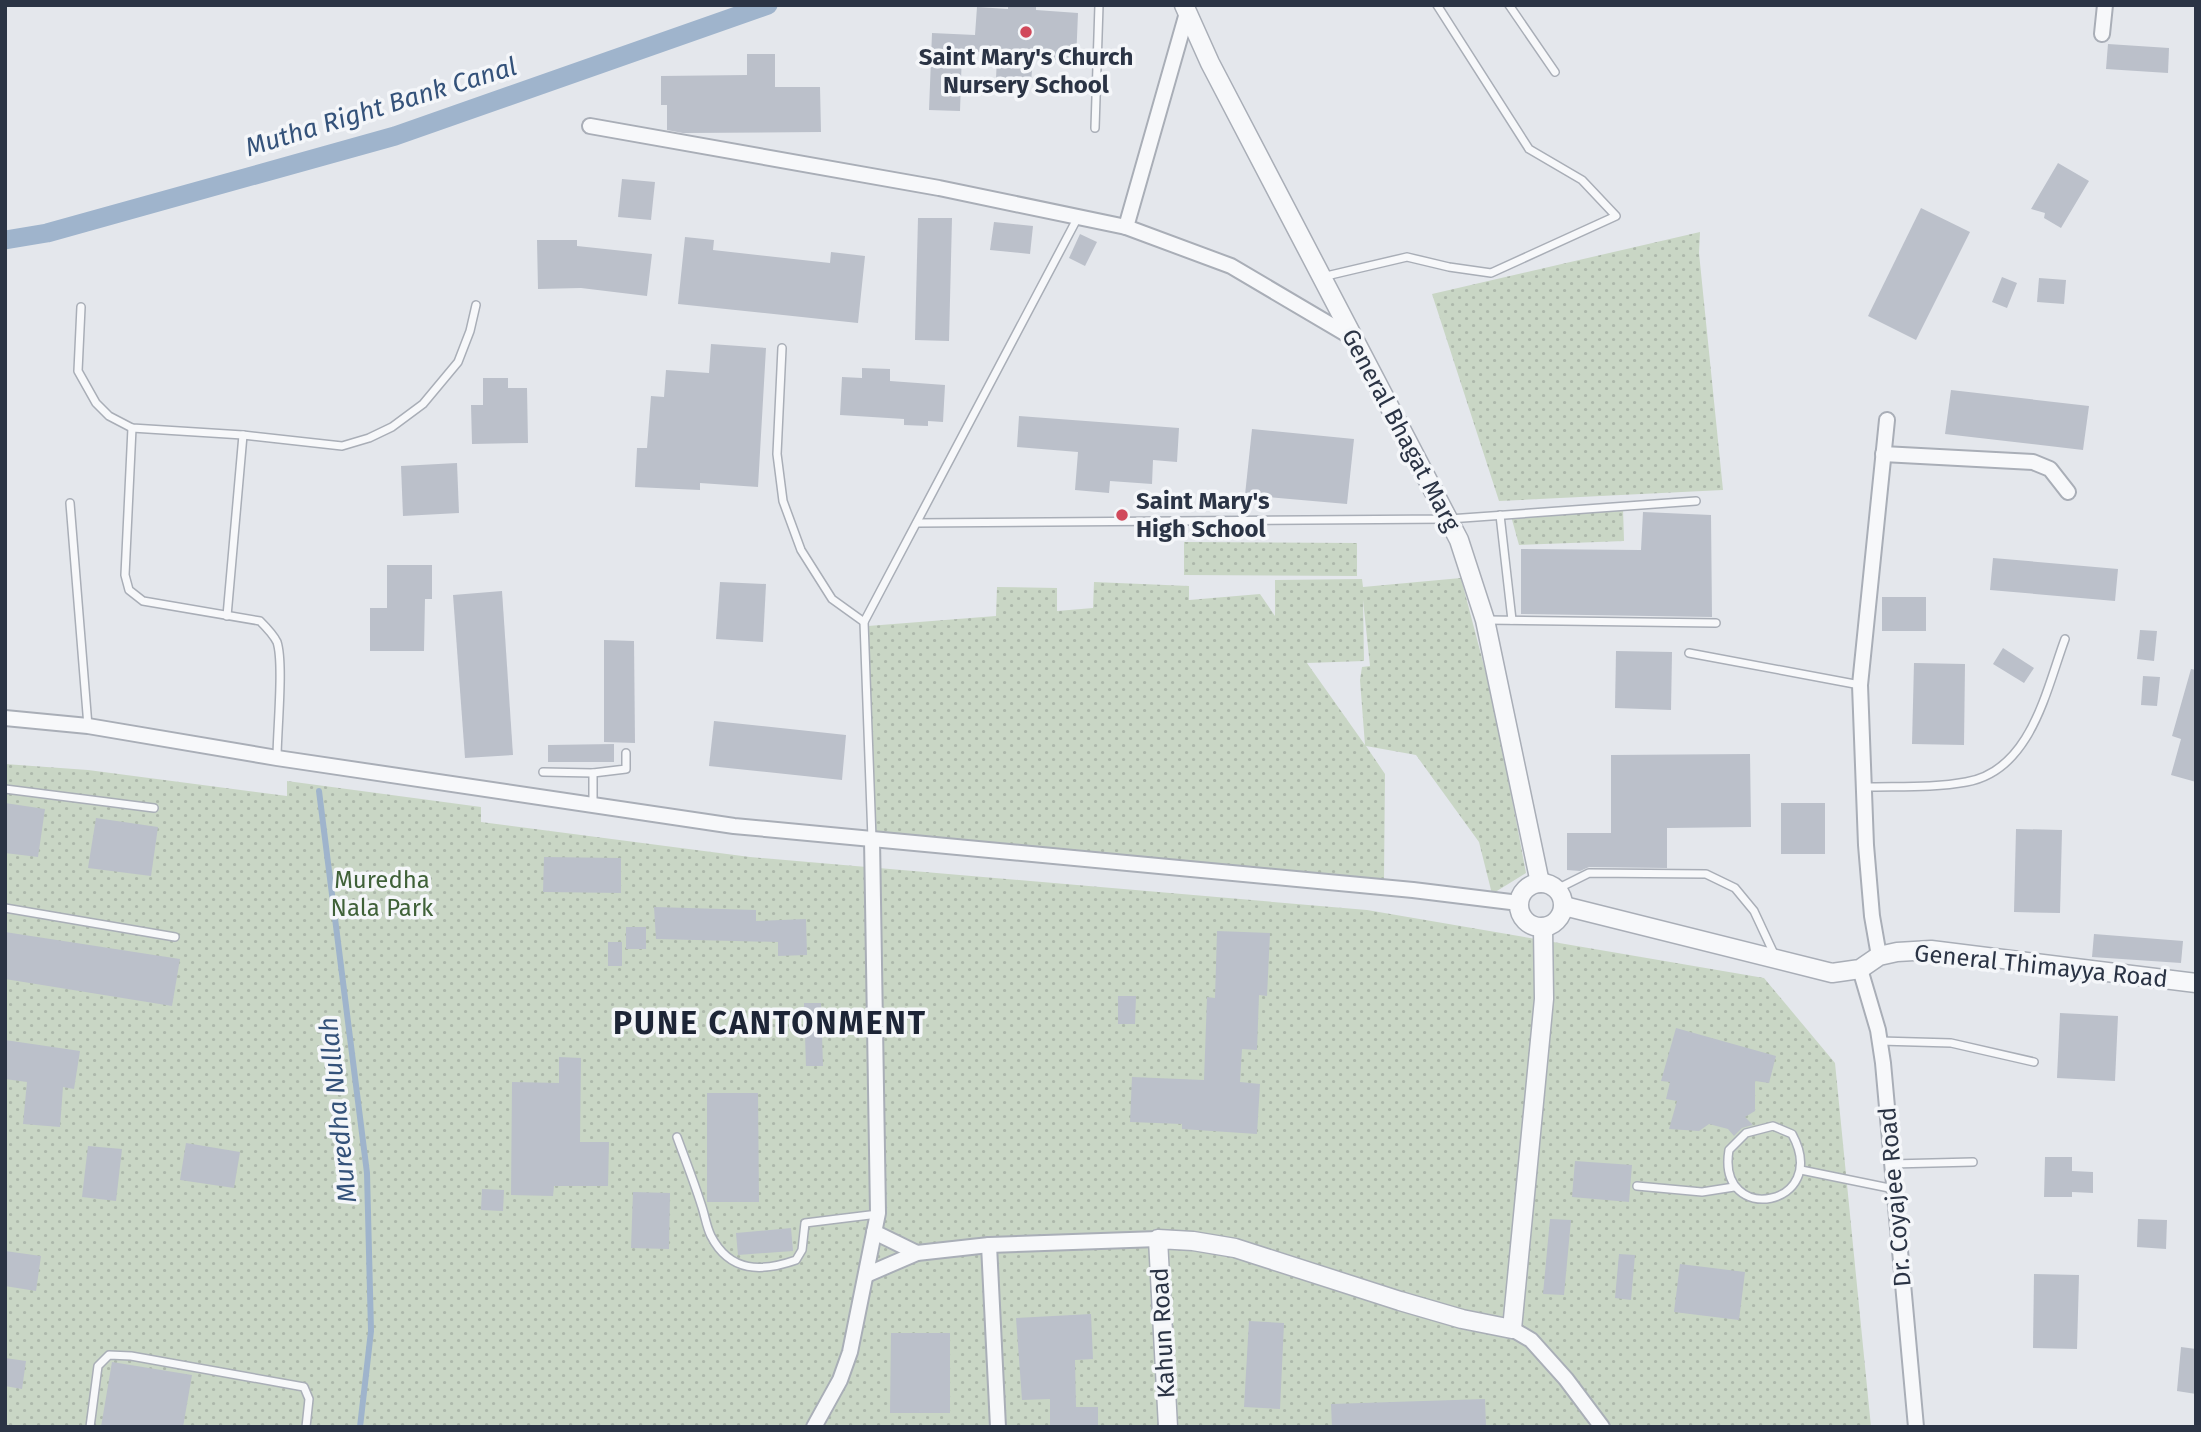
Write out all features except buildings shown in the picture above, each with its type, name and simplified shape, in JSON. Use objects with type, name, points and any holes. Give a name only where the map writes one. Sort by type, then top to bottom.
[{"type":"street","points":[[2102,34],[2105,5]]},
{"type":"street","name":"General Bhagat Marg","points":[[1186,9],[1210,63],[1460,540],[1485,620],[1540,883]]},
{"type":"street","points":[[1126,227],[1186,9]]},
{"type":"street","points":[[590,126],[939,188],[1126,227],[1231,266],[1353,338]]},
{"type":"street","points":[[1879,956],[1872,916],[1860,685],[1887,420]]},
{"type":"street","points":[[1883,454],[2033,462],[2050,469],[2068,492]]},
{"type":"street","points":[[5,718],[88,726],[277,758],[734,826],[1413,890],[1519,903]]},
{"type":"street","points":[[814,1427],[840,1380],[850,1352],[878,1213],[872,839]]},
{"type":"street","points":[[1540,883],[1557,889],[1564,906],[1559,918],[1543,927],[1531,925],[1526,921],[1519,903],[1528,887],[1540,883]]},
{"type":"street","points":[[1564,906],[1832,972],[1860,969]]},
{"type":"street","points":[[1512,1329],[1544,999],[1543,927]]},
{"type":"street","name":"General Thimayya Road","points":[[1860,969],[1879,956],[1931,950],[2196,983]]},
{"type":"street","name":"Dr. Coyajee Road","points":[[1860,969],[1880,1041],[1916,1427]]},
{"type":"street","points":[[874,1232],[917,1253]]},
{"type":"street","points":[[866,1275],[917,1253],[989,1245],[1158,1239],[1235,1248],[1400,1301],[1462,1319],[1512,1329],[1531,1340],[1566,1379],[1602,1427]]},
{"type":"street","name":"Kahun Road","points":[[1158,1239],[1168,1427]]},
{"type":"street","points":[[989,1245],[998,1427]]},
{"type":"lane","points":[[1095,128],[1099,5]]},
{"type":"lane","points":[[1322,278],[1407,257],[1492,273],[1616,216],[1582,180],[1529,149],[1437,5]]},
{"type":"lane","points":[[1509,5],[1555,72]]},
{"type":"lane","points":[[872,839],[864,622],[1078,217]]},
{"type":"lane","points":[[80,307],[78,371],[96,403],[109,416],[132,428],[243,435],[342,446],[369,439],[392,427],[424,404],[458,362],[470,331],[476,305]]},
{"type":"lane","points":[[782,348],[777,454],[783,501],[801,550],[832,599],[864,622]]},
{"type":"lane","points":[[132,428],[125,575],[129,590],[142,601],[260,621],[269,630],[277,643],[279,666],[277,758]]},
{"type":"lane","points":[[228,616],[243,435]]},
{"type":"lane","points":[[917,523],[1449,519],[1696,501]]},
{"type":"lane","points":[[70,503],[88,726]]},
{"type":"lane","points":[[1500,515],[1512,620]]},
{"type":"lane","points":[[1485,620],[1716,623]]},
{"type":"lane","points":[[1864,787],[1968,782],[1997,770],[2019,750],[2033,726],[2065,639]]},
{"type":"lane","points":[[1689,653],[1860,685]]},
{"type":"lane","points":[[543,772],[593,773],[626,769],[626,753]]},
{"type":"lane","points":[[593,773],[593,806]]},
{"type":"lane","points":[[5,789],[154,808]]},
{"type":"lane","points":[[1557,889],[1589,873],[1706,874],[1735,888],[1754,911],[1777,960]]},
{"type":"lane","points":[[5,908],[175,937]]},
{"type":"lane","points":[[1880,1041],[1951,1042],[2034,1062]]},
{"type":"lane","points":[[1773,1126],[1792,1134],[1801,1156],[1801,1170],[1787,1192],[1775,1198],[1752,1197],[1734,1187],[1727,1175],[1728,1150],[1746,1133],[1759,1127],[1773,1126]]},
{"type":"lane","points":[[677,1137],[710,1234],[721,1252],[734,1263],[756,1268],[788,1263],[796,1260],[802,1250],[805,1223],[878,1213]]},
{"type":"lane","points":[[1892,1164],[1973,1162]]},
{"type":"lane","points":[[1801,1170],[1895,1189]]},
{"type":"lane","points":[[1637,1186],[1702,1192],[1734,1187]]},
{"type":"lane","points":[[90,1427],[98,1366],[109,1355],[131,1356],[304,1387],[309,1399],[306,1427]]},
{"type":"green space","points":[[1700,232],[1699,253],[1723,490],[1499,501],[1432,294]]},
{"type":"green space","points":[[1623,509],[1624,541],[1519,545],[1511,516]]},
{"type":"green space","points":[[1184,542],[1357,543],[1357,576],[1184,575]]},
{"type":"green space","points":[[1461,578],[1495,708],[1526,873],[1492,894],[1479,842],[1416,755],[1366,746],[1385,774],[1384,880],[875,835],[868,626],[996,616],[997,587],[1057,588],[1057,611],[1093,608],[1094,582],[1189,586],[1189,600],[1260,594],[1275,616],[1275,580],[1362,579],[1363,587]],"holes":[[[1363,600],[1370,666],[1362,667],[1360,680],[1365,745],[1307,663],[1364,661]]]},
{"type":"green space","name":"Muredha Nala Park","points":[[5,764],[88,770],[287,796],[287,781],[481,807],[481,822],[750,857],[1367,910],[1764,978],[1835,1063],[1871,1427],[5,1427]]},
{"type":"waterway","name":"Mutha Right Bank Canal","points":[[5,240],[47,233],[395,136],[768,5]]},
{"type":"waterway","name":"Muredha Nullah","points":[[319,791],[367,1173],[371,1331],[360,1427]]},
{"type":"place","name":"Saint Mary's Church Nursery School","points":[[1026,32]]},
{"type":"place","name":"Saint Mary's High School","points":[[1122,515]]},
{"type":"district","name":"PUNE CANTONMENT","points":[[770,1023]]}]
